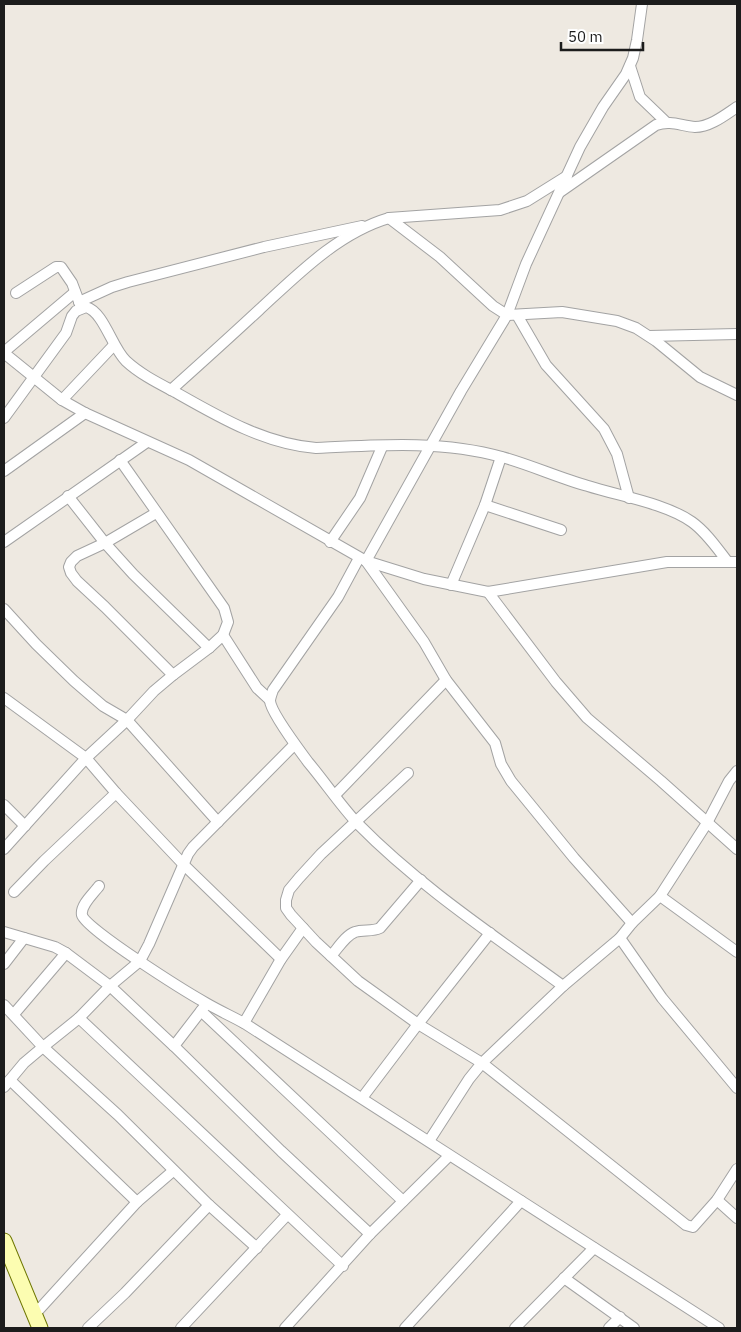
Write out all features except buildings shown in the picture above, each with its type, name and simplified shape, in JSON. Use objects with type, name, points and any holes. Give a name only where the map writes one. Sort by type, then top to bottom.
[{"type":"street","points":[[270,700],[273,690],[362,560],[430,446],[512,315],[526,264],[580,147],[630,66],[638,40],[642,4]]},
{"type":"street","points":[[630,66],[640,96],[666,122]]},
{"type":"street","points":[[559,193],[656,125],[666,122],[694,127],[703,126],[737,107]]},
{"type":"street","points":[[4,418],[66,333],[72,316],[80,305],[112,287],[264,247],[390,218],[500,210],[527,201],[567,176]]},
{"type":"street","points":[[390,218],[440,258],[493,306],[512,315],[562,312],[617,321],[636,328],[648,336],[700,377],[737,395]]},
{"type":"street","points":[[171,390],[309,264],[372,223]]},
{"type":"street","points":[[16,293],[56,267],[62,267],[80,305]]},
{"type":"street","points":[[75,292],[4,353],[62,400],[85,413],[189,460],[362,560],[451,585],[488,592],[667,562],[732,562]]},
{"type":"street","points":[[80,305],[89,308],[96,315],[118,352],[132,366],[213,414],[259,435],[299,447],[430,446],[501,457],[566,480],[674,512],[692,522],[732,562]]},
{"type":"street","points":[[512,315],[546,365],[604,429],[620,461],[629,498]]},
{"type":"street","points":[[648,336],[737,334]]},
{"type":"street","points":[[62,400],[114,345]]},
{"type":"street","points":[[4,471],[85,413]]},
{"type":"street","points":[[4,542],[147,442]]},
{"type":"street","points":[[330,542],[360,498],[382,446]]},
{"type":"street","points":[[451,585],[485,505],[501,457]]},
{"type":"street","points":[[4,849],[86,758],[127,720],[154,691],[223,635],[228,622],[224,608],[120,460]]},
{"type":"street","points":[[68,496],[132,574],[209,648]]},
{"type":"street","points":[[485,505],[561,530]]},
{"type":"street","points":[[156,513],[105,543],[77,556],[69,567],[77,581],[106,607],[173,675]]},
{"type":"street","points":[[362,560],[424,642],[446,680],[495,743],[501,764],[511,780],[574,858],[632,924]]},
{"type":"street","points":[[488,592],[556,682],[587,718],[737,849]]},
{"type":"street","points":[[4,609],[74,681],[103,706],[127,720],[218,822]]},
{"type":"street","points":[[223,635],[257,688],[270,700],[294,745],[357,822],[383,848],[421,880],[563,986]]},
{"type":"street","points":[[335,795],[446,680]]},
{"type":"street","points":[[4,698],[86,758],[116,793],[184,865],[281,959]]},
{"type":"street","points":[[137,1202],[7,1084],[42,1047],[80,1018],[110,986],[140,960],[193,847],[294,745]]},
{"type":"street","points":[[429,1141],[469,1079],[482,1063],[563,986],[620,938],[660,896],[707,823],[717,801],[737,771]]},
{"type":"street","points":[[408,773],[321,854],[290,890],[286,900],[286,908],[303,928],[358,981],[418,1024],[482,1063],[686,1225],[693,1227],[718,1200],[737,1169]]},
{"type":"street","points":[[14,892],[116,793]]},
{"type":"street","points":[[4,805],[25,826]]},
{"type":"street","points":[[331,956],[355,932],[374,931],[380,928],[421,880]]},
{"type":"street","points":[[99,886],[83,907],[82,914],[85,921],[203,1007],[403,1200]]},
{"type":"street","points":[[660,896],[737,952]]},
{"type":"street","points":[[244,1023],[281,959],[303,928]]},
{"type":"street","points":[[4,932],[55,947],[110,986],[287,1157],[370,1234]]},
{"type":"street","points":[[362,1098],[490,933]]},
{"type":"street","points":[[4,964],[24,938]]},
{"type":"street","points":[[620,938],[662,998],[737,1088]]},
{"type":"street","points":[[14,1014],[66,953]]},
{"type":"street","points":[[4,1005],[42,1047],[257,1248]]},
{"type":"street","points":[[203,1007],[244,1023],[719,1328]]},
{"type":"street","points":[[174,1046],[203,1007]]},
{"type":"street","points":[[80,1018],[343,1266]]},
{"type":"street","points":[[285,1328],[370,1234],[449,1156]]},
{"type":"street","points":[[4,1241],[38,1321],[137,1202],[173,1171]]},
{"type":"street","points":[[718,1200],[737,1218]]},
{"type":"street","points":[[405,1328],[521,1201]]},
{"type":"street","points":[[88,1328],[209,1205]]},
{"type":"street","points":[[180,1328],[287,1214]]},
{"type":"street","points":[[515,1328],[594,1248]]},
{"type":"street","points":[[564,1278],[634,1328]]},
{"type":"street","points":[[609,1328],[620,1317]]}]
